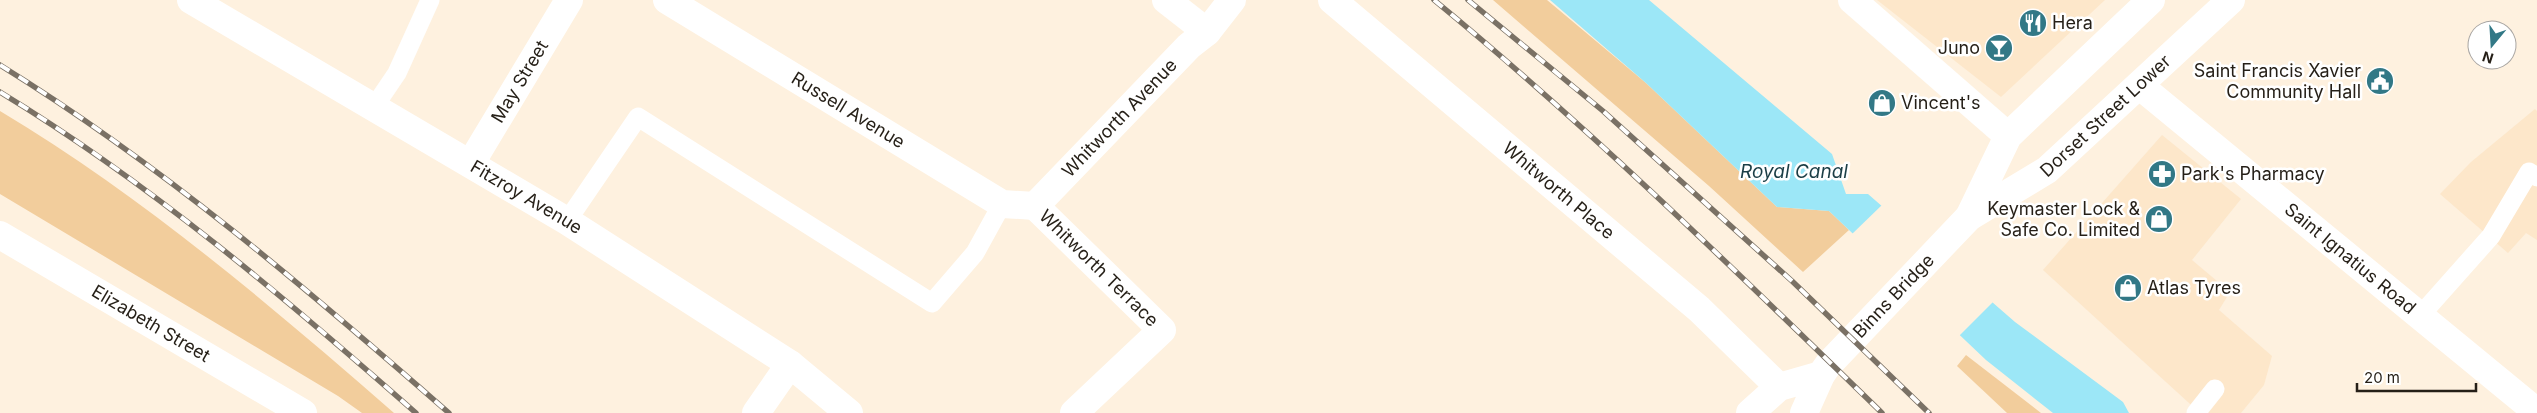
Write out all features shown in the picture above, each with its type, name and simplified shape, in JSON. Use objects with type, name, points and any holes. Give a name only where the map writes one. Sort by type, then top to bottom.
[{"type":"street","name":"Fitzroy Avenue","points":[[191,0],[567,221],[790,364],[849,413]]},
{"type":"street","name":"May Street","points":[[471,163],[569,0]]},
{"type":"street","name":"Russell Avenue","points":[[667,0],[1002,204],[1034,206]]},
{"type":"street","points":[[1166,0],[1207,32],[1232,0]]},
{"type":"street","name":"Whitworth Place","points":[[1332,0],[1699,309],[1779,387]]},
{"type":"street","points":[[1852,0],[2008,136]]},
{"type":"street","points":[[1964,222],[2008,136],[2151,0]]},
{"type":"street","name":"Dorset Street Lower","points":[[1964,222],[2047,170],[2231,0]]},
{"type":"street","name":"Whitworth Avenue","points":[[1034,206],[1189,46],[1207,32]]},
{"type":"street","name":"Saint Ignatius Road","points":[[2140,86],[2537,412]]},
{"type":"street","name":"Whitworth Terrace","points":[[1034,206],[1162,330],[1074,413]]},
{"type":"street","name":"Binns Bridge","points":[[1825,370],[1964,222]]},
{"type":"street","name":"Elizabeth Street","points":[[0,235],[303,413]]},
{"type":"street","points":[[756,413],[790,364]]},
{"type":"street","points":[[1750,413],[1779,387],[1825,370]]},
{"type":"street","points":[[1804,413],[1825,370]]},
{"type":"lane","points":[[374,107],[397,72],[430,0]]},
{"type":"lane","points":[[567,221],[638,117],[932,303],[975,253],[1002,204]]},
{"type":"lane","points":[[2420,317],[2491,236],[2529,172],[2537,177]]},
{"type":"lane","points":[[2196,413],[2215,389]]},
{"type":"shaded area","points":[[1493,0],[1547,0],[1646,83],[1777,207],[1829,211],[1849,230],[1803,272],[1709,186]]},
{"type":"shaded area","points":[[1877,0],[2105,0],[2001,97]]},
{"type":"shaded area","points":[[2535,109],[2537,111],[2537,240],[2526,233],[2508,253],[2440,194],[2471,162]]},
{"type":"shaded area","points":[[0,111],[53,144],[154,215],[252,292],[394,413],[362,413],[338,396],[0,194]]},
{"type":"shaded area","points":[[2162,135],[2241,199],[2192,260],[2230,292],[2219,310],[2272,356],[2264,385],[2241,413],[2200,413],[2043,270]]},
{"type":"shaded area","points":[[1966,355],[2041,413],[2007,413],[1957,366]]},
{"type":"water","name":"Royal Canal","points":[[1550,0],[1649,0],[1832,154],[1846,194],[1868,194],[2015,322],[2123,402],[2129,413],[2053,413],[1986,360],[1829,211],[1777,207],[1646,83]]},
{"type":"pier","points":[[1883,204],[1994,301],[1958,337],[1851,235]]},
{"type":"railway","points":[[1434,0],[1550,99],[1606,150],[1882,413]]},
{"type":"railway","points":[[1468,0],[1603,111],[1792,281],[1929,413]]},
{"type":"railway","points":[[0,65],[60,104],[176,186],[287,274],[449,413]]},
{"type":"railway","points":[[0,92],[110,164],[215,243],[266,284],[416,413]]},
{"type":"place","name":"Hera","points":[[2033,23]]},
{"type":"place","name":"Juno","points":[[1999,48]]},
{"type":"place","name":"Saint Francis Xavier Community Hall","points":[[2380,81]]},
{"type":"place","name":"Vincent's","points":[[1882,103]]},
{"type":"place","name":"Park's Pharmacy","points":[[2162,174]]},
{"type":"place","name":"Keymaster Lock & Safe Co. Limited","points":[[2159,219]]},
{"type":"place","name":"Atlas Tyres","points":[[2128,288]]}]
